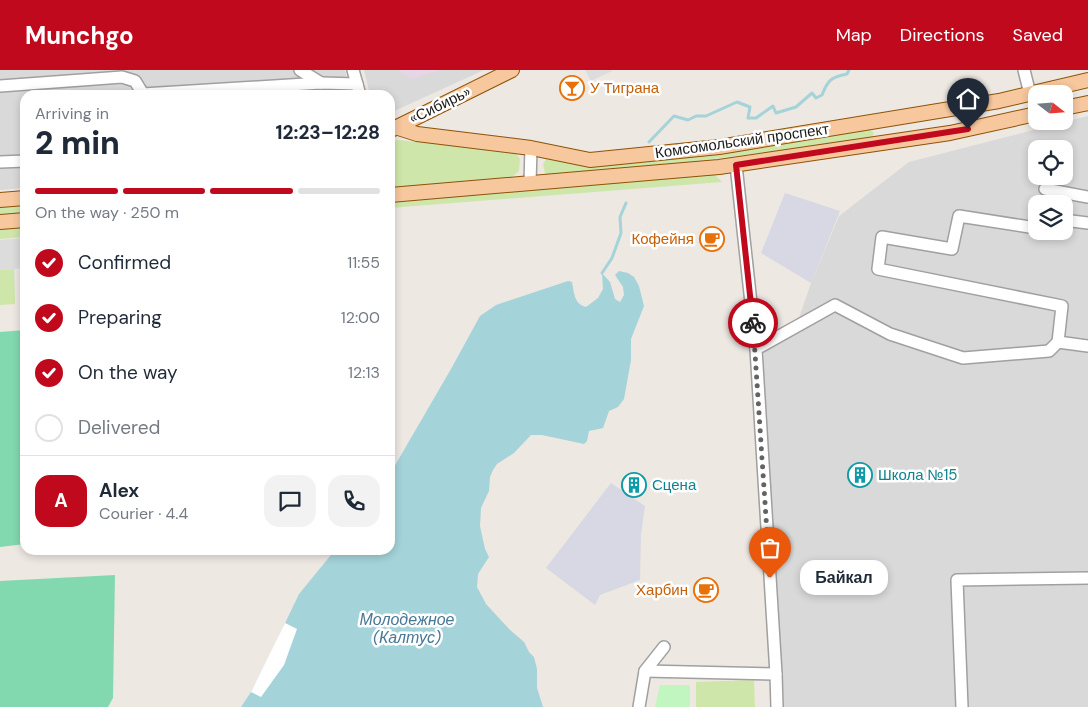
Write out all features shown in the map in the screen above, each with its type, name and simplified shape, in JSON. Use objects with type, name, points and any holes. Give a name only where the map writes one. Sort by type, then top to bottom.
[{"type":"main road","name":"«Сибирь»","points":[[395,126],[512,70]]},
{"type":"main road","name":"Комсомольский проспект","points":[[1067,85],[1088,80]]},
{"type":"main road","name":"Комсомольский проспект","points":[[395,129],[417,134],[531,148],[590,160],[719,147],[999,101],[1028,94]]},
{"type":"main road","points":[[1073,106],[1088,103]]},
{"type":"main road","name":"Комсомольский проспект","points":[[395,195],[736,165],[950,133],[1028,116]]},
{"type":"main road","points":[[884,120],[879,130],[879,135],[882,141],[887,143]]},
{"type":"main road","points":[[0,200],[20,198]]},
{"type":"main road","points":[[0,222],[20,220]]},
{"type":"street","points":[[300,70],[321,83]]},
{"type":"street","points":[[208,90],[321,83],[358,89],[353,70]]},
{"type":"street","points":[[1024,70],[1028,86]]},
{"type":"street","points":[[0,86],[137,75],[142,90]]},
{"type":"street","points":[[530,184],[531,148]]},
{"type":"street","points":[[0,162],[20,161]]},
{"type":"street","points":[[736,165],[756,349],[777,707]]},
{"type":"street","points":[[1045,189],[1088,197]]},
{"type":"street","points":[[756,349],[835,305],[890,334],[963,358],[1048,351],[1058,342],[1062,306],[878,269],[882,237],[952,249],[958,216],[1028,227]]},
{"type":"street","points":[[1073,221],[1088,223]]},
{"type":"street","points":[[1058,342],[1088,346]]},
{"type":"street","points":[[962,707],[957,580],[1088,578]]},
{"type":"street","points":[[639,707],[645,671],[664,647]]},
{"type":"street","points":[[645,671],[776,674]]},
{"type":"shaded area","points":[[0,70],[345,70],[349,90],[20,90],[20,188],[0,190]]},
{"type":"shaded area","points":[[364,70],[484,70],[395,111],[395,90],[369,90]]},
{"type":"shaded area","points":[[398,70],[440,70],[412,79]]},
{"type":"shaded area","points":[[585,70],[612,70],[612,71],[591,81]]},
{"type":"shaded area","points":[[1088,116],[1088,707],[774,707],[758,397],[766,340],[799,318],[811,283],[839,216],[909,162],[1034,130],[1073,130],[1073,120]]},
{"type":"shaded area","points":[[785,193],[840,211],[811,283],[761,253]]},
{"type":"shaded area","points":[[20,238],[20,268],[0,270],[0,240]]},
{"type":"shaded area","points":[[611,483],[645,506],[641,534],[640,580],[600,595],[595,605],[546,568]]},
{"type":"green space","points":[[869,129],[874,133],[872,138],[645,168],[550,176],[545,173],[543,164],[547,158]]},
{"type":"green space","points":[[395,141],[514,151],[520,159],[519,171],[510,179],[395,188]]},
{"type":"green space","points":[[697,174],[714,174],[722,182],[395,208],[395,200]]},
{"type":"green space","points":[[20,203],[20,214],[0,215],[0,205]]},
{"type":"green space","points":[[20,225],[20,237],[0,239],[0,227]]},
{"type":"green space","points":[[14,269],[15,304],[0,305],[0,270]]},
{"type":"green space","points":[[20,330],[20,545],[0,547],[0,332]]},
{"type":"green space","points":[[115,575],[113,698],[108,707],[0,707],[0,581]]},
{"type":"green space","points":[[754,680],[755,707],[696,707],[696,682]]},
{"type":"green space","points":[[660,685],[690,685],[690,707],[655,707]]},
{"type":"water","name":"Молодежное (Калтус)","points":[[619,271],[634,277],[639,286],[644,306],[631,339],[631,360],[624,399],[618,407],[609,411],[603,428],[589,431],[587,441],[584,444],[542,435],[531,435],[514,453],[497,464],[490,477],[489,491],[481,508],[480,526],[485,549],[489,557],[478,574],[477,587],[486,604],[524,642],[534,657],[537,669],[537,688],[543,707],[241,707],[267,661],[299,594],[331,555],[395,555],[395,465],[480,316],[496,305],[568,281],[572,282],[574,294],[579,303],[586,307],[598,298],[603,289],[602,273],[610,282],[615,299],[620,302],[624,295],[623,287],[615,275]]},
{"type":"pier","points":[[285,623],[297,629],[284,665],[261,697],[251,692]]},
{"type":"waterway","points":[[649,142],[674,116],[688,120],[696,116],[706,116],[737,102],[750,107],[748,118],[756,118],[773,106],[776,113],[796,107],[812,93],[816,98],[822,95],[831,80],[837,76],[847,74],[849,70]]},
{"type":"waterway","points":[[602,273],[612,258],[621,233],[620,217],[626,203]]},
{"type":"way so far","points":[[753,323],[770,578]]},
{"type":"place","name":"У Тиграна","points":[[572,88]]},
{"type":"place","name":"Кофейня","points":[[712,239]]},
{"type":"place","name":"Школа №15","points":[[860,475]]},
{"type":"place","name":"Сцена","points":[[634,485]]},
{"type":"place","name":"Байкал","points":[[770,578]]},
{"type":"place","name":"Харбин","points":[[706,590]]},
{"type":"route","points":[[753,323],[736,165],[968,129]]}]
